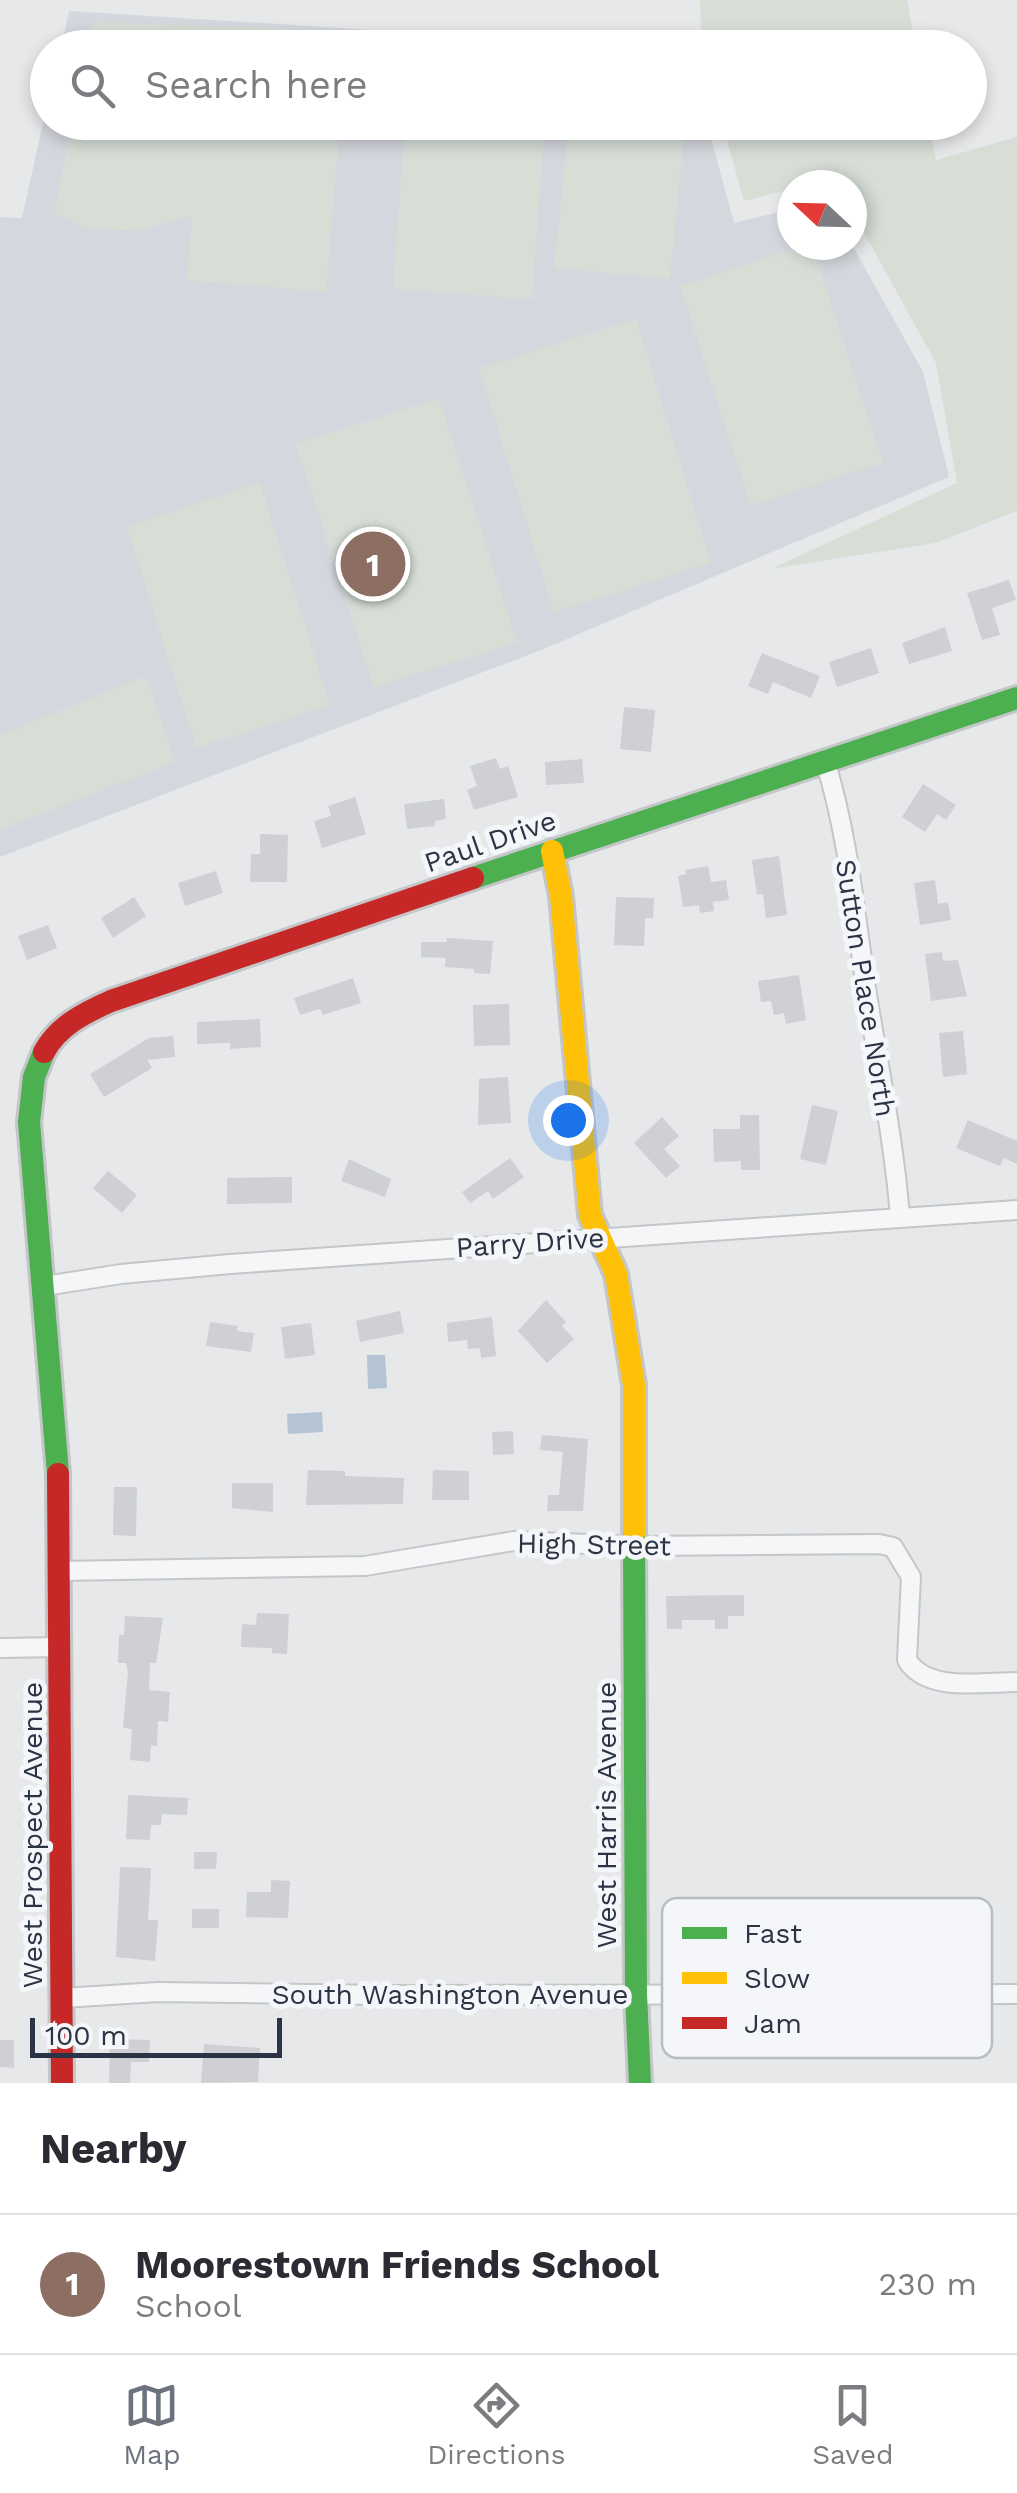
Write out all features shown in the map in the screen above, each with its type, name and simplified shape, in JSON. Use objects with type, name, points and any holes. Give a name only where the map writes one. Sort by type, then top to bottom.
[{"type":"street","name":"Paul Drive","points":[[45,1286],[29,1122],[30,1096],[46,1045],[79,1014],[552,851],[1017,698]]},
{"type":"street","name":"Sutton Place North","points":[[825,761],[834,789],[852,892],[894,1155],[900,1217]]},
{"type":"street","name":"West Harris Avenue","points":[[552,851],[561,896],[590,1216],[616,1274],[631,1358],[636,1441],[636,1994],[640,2083]]},
{"type":"street","name":"Parry Drive","points":[[45,1286],[141,1272],[1017,1210]]},
{"type":"street","name":"West Prospect Avenue","points":[[45,1286],[58,1449],[62,2083]]},
{"type":"street","name":"High Street","points":[[60,1571],[365,1566],[514,1542],[892,1547],[912,1577],[907,1660],[914,1672],[934,1680],[1017,1682]]},
{"type":"street","points":[[0,1648],[61,1647]]},
{"type":"street","name":"South Washington Avenue","points":[[63,1998],[138,1992],[384,1996],[662,1994]]},
{"type":"shaded area","points":[[700,0],[907,0],[913,30],[701,30]]},
{"type":"shaded area","points":[[69,11],[372,30],[65,30]]},
{"type":"shaded area","points":[[93,22],[298,29],[298,30],[91,30]]},
{"type":"shaded area","points":[[1017,137],[1017,511],[935,543],[771,569],[957,483],[936,363],[867,238],[867,170],[777,170],[777,193],[744,201],[727,140],[932,140],[936,160]]},
{"type":"shaded area","points":[[39,140],[712,140],[734,223],[777,213],[777,260],[860,260],[923,372],[949,477],[541,650],[0,857],[0,217],[22,218]]},
{"type":"shaded area","points":[[69,140],[339,140],[326,292],[187,280],[192,216],[138,231],[85,228],[54,213]]},
{"type":"shaded area","points":[[404,140],[544,140],[532,299],[393,289]]},
{"type":"shaded area","points":[[567,140],[683,140],[670,279],[554,268]]},
{"type":"shaded area","points":[[777,254],[777,260],[817,260],[883,463],[751,506],[680,286]]},
{"type":"shaded area","points":[[636,319],[711,563],[554,612],[479,368]]},
{"type":"shaded area","points":[[439,398],[517,642],[374,688],[296,444]]},
{"type":"shaded area","points":[[260,483],[330,705],[196,748],[127,526]]},
{"type":"shaded area","points":[[146,676],[175,762],[0,830],[0,735]]},
{"type":"water","points":[[367,1355],[385,1355],[387,1388],[368,1389]]},
{"type":"water","points":[[322,1412],[323,1432],[288,1434],[287,1414]]},
{"type":"building","points":[[1009,580],[1016,600],[992,608],[1000,635],[982,640],[967,593]]},
{"type":"building","points":[[945,627],[952,651],[909,664],[902,643]]},
{"type":"building","points":[[871,648],[879,673],[837,687],[829,662]]},
{"type":"building","points":[[762,653],[820,676],[811,698],[773,682],[768,694],[748,686]]},
{"type":"building","points":[[624,707],[655,710],[651,752],[620,749]]},
{"type":"building","points":[[496,758],[500,769],[508,766],[518,797],[474,810],[467,790],[477,786],[470,766]]},
{"type":"building","points":[[582,759],[584,783],[546,785],[545,762]]},
{"type":"building","points":[[923,784],[956,805],[946,820],[937,814],[925,832],[902,817]]},
{"type":"building","points":[[355,797],[366,834],[322,848],[314,821],[331,816],[328,806]]},
{"type":"building","points":[[444,799],[446,819],[435,821],[435,826],[407,829],[404,804]]},
{"type":"building","points":[[260,834],[288,835],[287,882],[250,882],[251,854],[260,854]]},
{"type":"building","points":[[779,856],[787,915],[766,918],[763,894],[757,895],[752,860]]},
{"type":"building","points":[[708,866],[711,882],[726,880],[729,900],[713,902],[714,911],[700,913],[699,905],[683,907],[678,876],[686,874],[685,870]]},
{"type":"building","points":[[216,871],[223,893],[185,906],[178,883]]},
{"type":"building","points":[[935,880],[938,904],[948,902],[951,920],[920,925],[914,883]]},
{"type":"building","points":[[134,897],[146,916],[113,938],[101,918]]},
{"type":"building","points":[[616,897],[654,898],[653,918],[645,918],[644,946],[614,945]]},
{"type":"building","points":[[48,925],[57,948],[27,960],[18,936]]},
{"type":"building","points":[[447,938],[493,941],[490,974],[445,967],[446,958],[421,957],[421,942],[447,942]]},
{"type":"building","points":[[942,952],[943,961],[958,960],[967,996],[931,1001],[925,954]]},
{"type":"building","points":[[799,975],[806,1020],[786,1024],[784,1013],[774,1015],[771,1001],[761,1002],[758,981]]},
{"type":"building","points":[[353,978],[361,1003],[323,1015],[320,1009],[300,1015],[294,998]]},
{"type":"building","points":[[509,1004],[510,1045],[474,1046],[473,1005]]},
{"type":"building","points":[[260,1019],[261,1047],[230,1049],[230,1043],[197,1044],[197,1022]]},
{"type":"building","points":[[963,1031],[967,1074],[943,1077],[939,1033]]},
{"type":"building","points":[[173,1036],[175,1057],[147,1060],[152,1068],[104,1097],[90,1074],[149,1038]]},
{"type":"building","points":[[508,1077],[511,1123],[478,1125],[479,1079]]},
{"type":"building","points":[[812,1105],[838,1111],[826,1165],[800,1159]]},
{"type":"building","points":[[740,1115],[759,1115],[760,1170],[741,1170],[741,1161],[714,1162],[713,1129],[740,1129]]},
{"type":"building","points":[[662,1117],[679,1136],[664,1149],[680,1166],[666,1178],[634,1143]]},
{"type":"building","points":[[968,1120],[1017,1141],[1017,1164],[1004,1158],[1000,1166],[956,1148]]},
{"type":"building","points":[[510,1158],[524,1177],[493,1199],[488,1191],[470,1203],[462,1192]]},
{"type":"building","points":[[349,1159],[391,1179],[385,1197],[341,1181]]},
{"type":"building","points":[[108,1171],[137,1195],[122,1213],[93,1188]]},
{"type":"building","points":[[292,1177],[292,1203],[227,1204],[227,1178]]},
{"type":"building","points":[[546,1300],[566,1322],[562,1326],[574,1339],[547,1363],[518,1331]]},
{"type":"building","points":[[400,1311],[404,1333],[360,1342],[356,1321]]},
{"type":"building","points":[[492,1317],[496,1356],[481,1358],[480,1348],[468,1349],[467,1340],[448,1342],[447,1323]]},
{"type":"building","points":[[210,1322],[254,1333],[251,1352],[206,1346]]},
{"type":"building","points":[[311,1323],[315,1355],[285,1359],[281,1327]]},
{"type":"building","points":[[513,1431],[514,1454],[493,1455],[492,1432]]},
{"type":"building","points":[[542,1435],[588,1439],[583,1511],[547,1511],[548,1495],[559,1495],[563,1452],[540,1450]]},
{"type":"building","points":[[308,1470],[404,1478],[403,1504],[306,1505]]},
{"type":"building","points":[[433,1470],[469,1471],[469,1500],[432,1500]]},
{"type":"building","points":[[232,1483],[273,1483],[273,1512],[232,1508]]},
{"type":"building","points":[[114,1487],[137,1487],[136,1536],[113,1535]]},
{"type":"building","points":[[744,1595],[744,1616],[728,1616],[728,1629],[715,1629],[715,1620],[682,1620],[682,1629],[667,1629],[666,1596]]},
{"type":"building","points":[[257,1613],[289,1614],[287,1654],[272,1653],[272,1648],[241,1647],[242,1624],[256,1625]]},
{"type":"building","points":[[125,1616],[163,1618],[156,1663],[150,1663],[149,1690],[170,1692],[168,1722],[158,1721],[157,1746],[151,1745],[150,1762],[130,1760],[132,1729],[123,1728],[128,1672],[126,1663],[118,1663],[119,1635],[124,1635]]},
{"type":"building","points":[[128,1795],[188,1798],[187,1815],[162,1814],[161,1825],[151,1825],[150,1840],[126,1839]]},
{"type":"building","points":[[194,1852],[217,1852],[216,1869],[194,1869]]},
{"type":"building","points":[[120,1867],[151,1868],[148,1920],[158,1920],[155,1961],[116,1957]]},
{"type":"building","points":[[271,1880],[290,1881],[288,1918],[246,1917],[247,1892],[271,1892]]},
{"type":"building","points":[[192,1909],[219,1909],[219,1928],[192,1928]]},
{"type":"building","points":[[110,2039],[150,2040],[149,2062],[131,2062],[130,2083],[109,2083]]},
{"type":"building","points":[[0,2040],[14,2040],[14,2068],[0,2067]]},
{"type":"building","points":[[204,2044],[260,2048],[258,2082],[201,2083]]},
{"type":"traffic: fast","points":[[473,878],[1017,698]]},
{"type":"traffic: fast","points":[[44,1052],[34,1077],[29,1122],[58,1474]]},
{"type":"traffic: fast","points":[[634,1533],[636,1994],[640,2083]]},
{"type":"traffic: slow","points":[[552,851],[561,896],[590,1215],[616,1274],[634,1385],[634,1533]]},
{"type":"traffic: jam","points":[[44,1052],[64,1028],[111,1001],[473,878]]},
{"type":"traffic: jam","points":[[58,1474],[62,2083]]},
{"type":"place","name":"Moorestown Friends School","points":[[373,564]]}]
